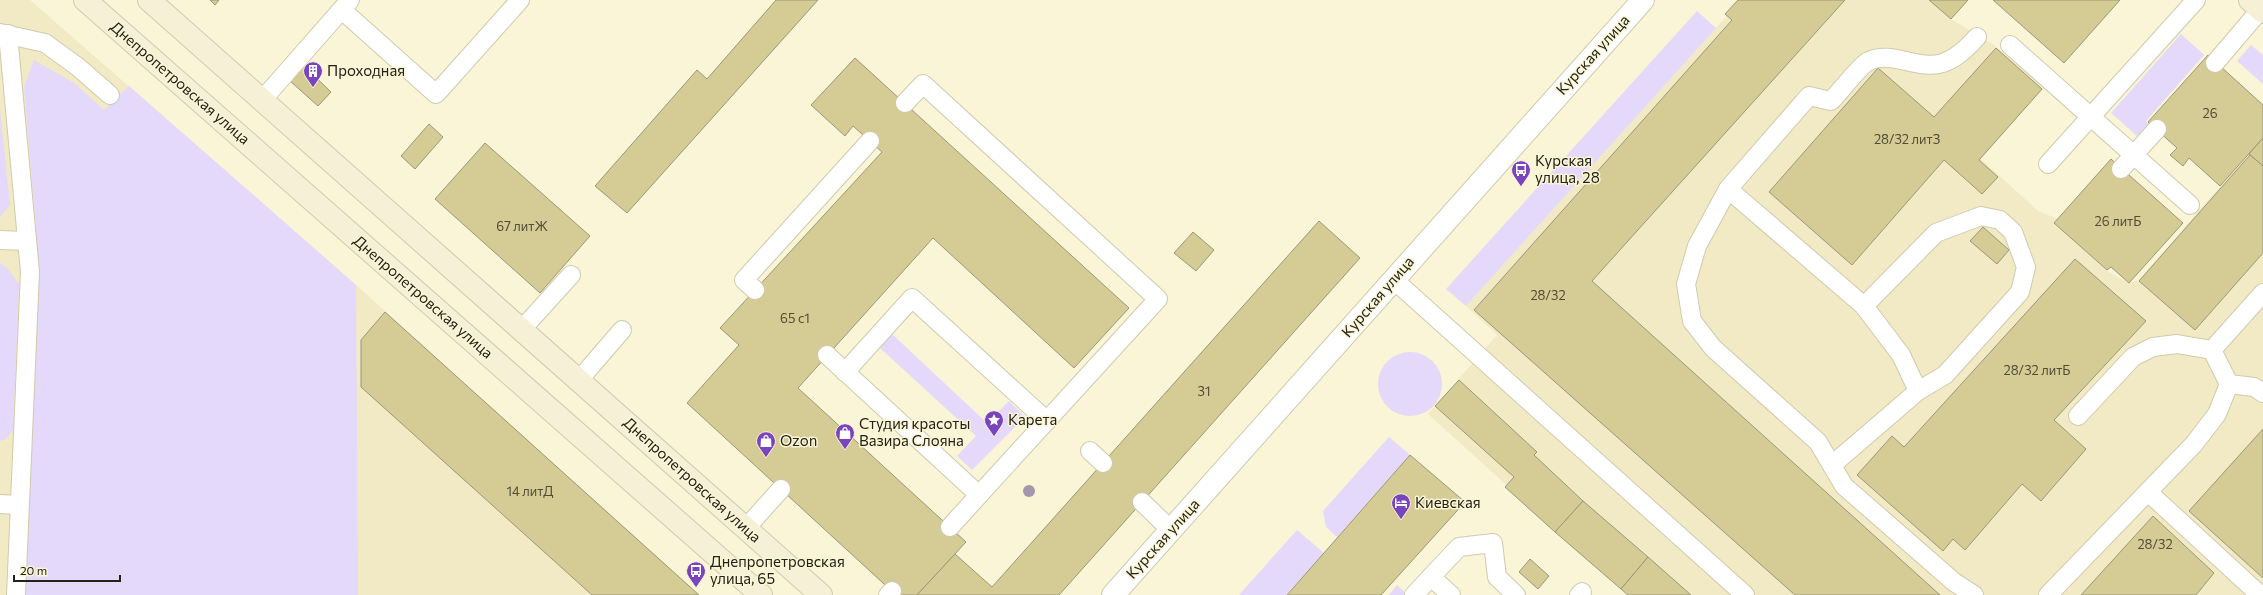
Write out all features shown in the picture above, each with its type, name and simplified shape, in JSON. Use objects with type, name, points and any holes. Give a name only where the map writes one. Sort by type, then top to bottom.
[{"type":"main road","name":"Днепропетровская улица","points":[[85,0],[761,595]]},
{"type":"main road","name":"Днепропетровская улица","points":[[149,0],[822,595]]},
{"type":"street","name":"Курская улица","points":[[1113,595],[1643,0]]},
{"type":"lane","points":[[262,99],[346,5],[436,94],[520,0]]},
{"type":"lane","points":[[2048,164],[2196,0]]},
{"type":"lane","points":[[2215,63],[2258,7]]},
{"type":"lane","points":[[16,595],[18,505],[30,272],[4,34],[45,43],[78,67],[110,95]]},
{"type":"lane","points":[[1974,595],[1954,582],[1844,486],[1818,442],[1713,348],[1692,321],[1686,284],[1697,246],[1728,189],[1809,96],[1831,101],[1866,63],[1882,57],[1922,64],[1942,63],[1961,54],[1977,37]]},
{"type":"lane","points":[[2010,45],[2190,205]]},
{"type":"lane","points":[[905,104],[923,84],[1158,299],[950,527]]},
{"type":"lane","points":[[2122,169],[2157,129]]},
{"type":"lane","points":[[755,290],[744,280],[870,141]]},
{"type":"lane","points":[[1728,189],[1864,306],[1901,355],[1918,391]]},
{"type":"lane","points":[[1832,465],[1918,391],[1945,375],[2020,292],[2026,267],[2013,232],[2000,220],[1981,216],[1936,233],[1864,306]]},
{"type":"lane","points":[[0,240],[26,241]]},
{"type":"lane","points":[[522,330],[571,275]]},
{"type":"lane","points":[[1393,279],[1745,595]]},
{"type":"lane","points":[[2212,350],[2263,293]]},
{"type":"lane","points":[[845,372],[912,298],[1047,421]]},
{"type":"lane","points":[[579,380],[622,330]]},
{"type":"lane","points":[[2078,416],[2133,357],[2153,346],[2177,344],[2212,350]]},
{"type":"lane","points":[[2048,595],[2194,444],[2217,414],[2229,384],[2212,350]]},
{"type":"lane","points":[[827,355],[979,495]]},
{"type":"lane","points":[[2229,384],[2254,387],[2263,393]]},
{"type":"lane","points":[[746,528],[781,489]]},
{"type":"lane","points":[[2148,492],[2260,595]]},
{"type":"lane","points":[[1142,502],[1171,530]]},
{"type":"lane","points":[[0,504],[18,505]]},
{"type":"lane","points":[[1414,595],[1459,547],[1492,543],[1498,577],[1516,595]]},
{"type":"lane","points":[[1431,577],[1451,595]]},
{"type":"shaded area","points":[[0,0],[30,0],[356,285],[700,595],[0,595]]},
{"type":"shaded area","points":[[1741,0],[1968,0],[1951,19],[1994,45],[2043,89],[1981,159],[2038,211],[2058,219],[2055,224],[2107,271],[2129,283],[2139,280],[2263,137],[2263,595],[1628,595],[1428,414],[1497,335],[1466,306]]},
{"type":"shaded area","points":[[1697,11],[1716,28],[1466,306],[1446,289]]},
{"type":"shaded area","points":[[2181,34],[2204,55],[2146,121],[2148,124],[2137,136],[2111,113]]},
{"type":"shaded area","points":[[2251,45],[2263,55],[2263,84],[2237,61]]},
{"type":"shaded area","points":[[34,60],[74,83],[104,110],[129,86],[356,285],[358,595],[24,595],[37,325],[36,227],[24,87]]},
{"type":"shaded area","points":[[0,111],[10,205],[0,217]]},
{"type":"shaded area","points":[[0,263],[7,268],[19,284],[13,430],[6,439],[0,441]]},
{"type":"shaded area","points":[[892,334],[987,423],[1009,401],[1025,417],[972,470],[957,456],[976,436],[880,348]]},
{"type":"shaded area","points":[[1410,352],[1428,358],[1436,366],[1442,384],[1436,402],[1428,410],[1410,416],[1392,410],[1384,402],[1378,384],[1384,366],[1392,358]]},
{"type":"shaded area","points":[[1389,437],[1410,455],[1337,537],[1326,527],[1323,511]]},
{"type":"shaded area","points":[[1297,530],[1324,553],[1286,595],[1239,595]]},
{"type":"shaded area","points":[[1397,585],[1408,595],[1389,595]]},
{"type":"building","points":[[210,0],[219,0],[215,5]]},
{"type":"building","points":[[776,0],[818,0],[627,213],[595,186],[697,70],[707,79]]},
{"type":"building","points":[[1738,0],[1845,0],[1592,281],[1940,595],[1795,595],[1474,310],[1732,20],[1725,14]]},
{"type":"building","points":[[1929,0],[1968,0],[1951,19]]},
{"type":"building","points":[[1993,0],[2120,0],[2064,63]]},
{"type":"building","points":[[1996,48],[2042,89],[1979,160],[1998,177],[1982,194],[1944,160],[1852,265],[1769,192],[1878,68],[1934,117]]},
{"type":"building","points":[[2208,55],[2263,105],[2263,138],[2220,186],[2189,158],[2183,166],[2170,155],[2177,148],[2148,122]]},
{"type":"building","points":[[855,58],[1129,308],[1074,368],[933,238],[798,388],[966,542],[917,595],[896,595],[687,403],[739,345],[720,328],[882,152],[853,126],[845,136],[811,105]]},
{"type":"building","name":"Проходная","points":[[304,66],[331,92],[318,106],[290,81]]},
{"type":"building","points":[[429,124],[443,137],[415,169],[401,156]]},
{"type":"building","points":[[2263,138],[2263,166],[2249,154]]},
{"type":"building","points":[[485,143],[590,236],[540,293],[435,199]]},
{"type":"building","points":[[2250,155],[2263,166],[2263,253],[2195,330],[2139,281]]},
{"type":"building","points":[[2111,159],[2183,223],[2129,283],[2111,267],[2107,270],[2054,223]]},
{"type":"building","points":[[1319,221],[1360,258],[1059,595],[917,595],[955,554],[992,587]]},
{"type":"building","points":[[1983,227],[2009,250],[1997,264],[1970,241]]},
{"type":"building","points":[[1193,232],[1214,250],[1196,271],[1174,253]]},
{"type":"building","points":[[2075,259],[2146,321],[2054,420],[2086,449],[2041,501],[2022,484],[1965,550],[1953,539],[1943,551],[1857,475],[1892,436],[1904,447]]},
{"type":"building","points":[[385,312],[699,595],[592,595],[361,387],[361,340]]},
{"type":"building","points":[[1459,380],[1537,452],[1534,455],[1583,501],[1555,532],[1505,487],[1514,477],[1435,406]]},
{"type":"building","points":[[2263,429],[2263,578],[2189,511]]},
{"type":"building","name":"Киевская","points":[[1410,455],[1465,502],[1381,595],[1287,595]]},
{"type":"building","points":[[1583,501],[1648,557],[1621,589],[1555,532]]},
{"type":"building","points":[[2153,516],[2214,573],[2196,595],[2081,595]]},
{"type":"building","points":[[1648,557],[1691,595],[1628,595],[1621,589]]},
{"type":"building","points":[[1530,559],[1549,576],[1538,589],[1519,572]]},
{"type":"place","name":"Проходная","points":[[313,88]]},
{"type":"place","name":"Курская улица, 28","points":[[1521,187]]},
{"type":"place","name":"Карета","points":[[994,437]]},
{"type":"place","name":"Студия красоты Вазира Слояна","points":[[845,450]]},
{"type":"place","name":"Ozon","points":[[766,458]]},
{"type":"place","name":"Киевская","points":[[1401,520]]},
{"type":"place","name":"Днепропетровская улица, 65","points":[[696,588]]}]
